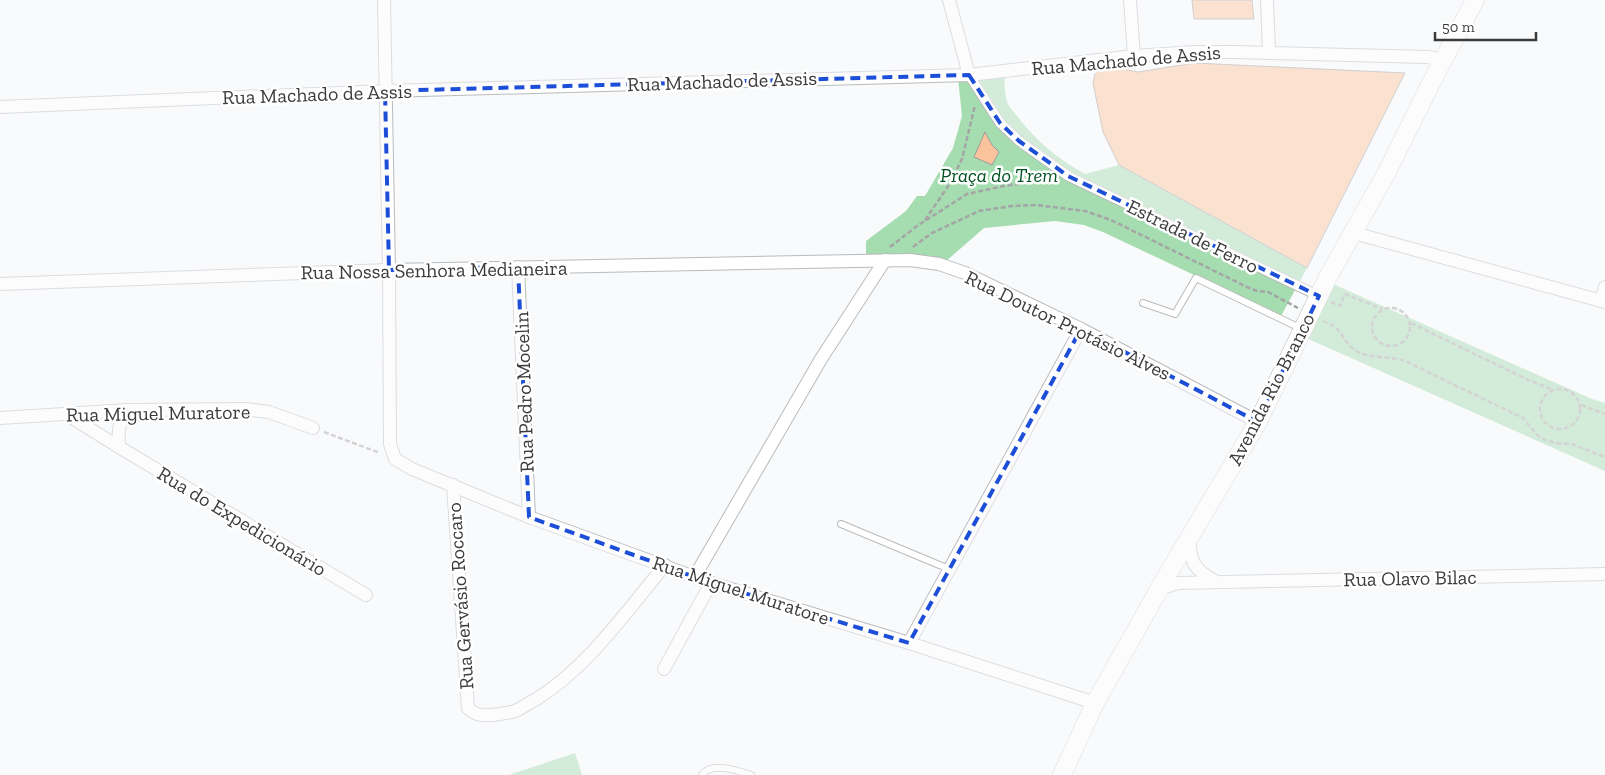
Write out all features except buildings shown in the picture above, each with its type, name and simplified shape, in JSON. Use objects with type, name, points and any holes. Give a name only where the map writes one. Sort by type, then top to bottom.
[{"type":"main road","name":"Avenida Rio Branco","points":[[1062,775],[1095,703],[1159,589],[1258,422],[1328,276],[1387,172],[1475,0]]},
{"type":"street","points":[[384,0],[390,444],[395,458]]},
{"type":"street","points":[[949,0],[969,74]]},
{"type":"street","points":[[1130,0],[1134,56]]},
{"type":"street","points":[[1268,0],[1269,53]]},
{"type":"street","name":"Rua Machado de Assis","points":[[0,107],[385,91],[969,74],[1134,56],[1195,52],[1428,57],[1443,60]]},
{"type":"street","name":"Estrada de Ferro","points":[[969,74],[1000,123],[1019,141],[1068,176],[1319,296]]},
{"type":"street","points":[[1354,233],[1603,301],[1605,287]]},
{"type":"street","points":[[695,576],[877,260]]},
{"type":"street","name":"Rua Nossa Senhora Medianeira","points":[[0,284],[389,270],[877,260]]},
{"type":"street","name":"Rua Doutor Protásio Alves","points":[[877,260],[910,260],[939,264],[965,273],[1081,329],[1258,422]]},
{"type":"street","name":"Rua Pedro Mocelin","points":[[518,267],[529,517]]},
{"type":"street","points":[[909,643],[1081,329]]},
{"type":"street","name":"Rua Miguel Muratore","points":[[0,418],[128,410],[245,409],[270,412],[313,428]]},
{"type":"street","points":[[119,448],[118,434],[120,421],[128,410]]},
{"type":"street","name":"Rua do Expedicionário","points":[[66,414],[119,448],[366,596]]},
{"type":"street","name":"Rua Miguel Muratore","points":[[395,458],[412,469],[529,517],[711,583],[909,643],[1095,703]]},
{"type":"street","name":"Rua Gervásio Roccaro","points":[[453,485],[468,708],[471,712],[478,715],[490,716],[516,711],[546,693],[611,633],[665,565]]},
{"type":"street","points":[[1190,536],[1189,549],[1195,566],[1202,574],[1215,582]]},
{"type":"street","name":"Rua Olavo Bilac","points":[[1159,589],[1178,583],[1605,574]]},
{"type":"street","points":[[664,669],[711,583]]},
{"type":"lane","points":[[1143,303],[1176,314],[1196,278],[1306,321]]},
{"type":"lane","points":[[841,524],[949,569]]},
{"type":"lane","points":[[702,775],[704,772],[715,768],[740,771],[751,775]]},
{"type":"path","points":[[924,222],[949,185],[962,159],[978,88]]},
{"type":"path","points":[[877,260],[884,252],[924,222],[967,194],[1068,176]]},
{"type":"path","points":[[910,260],[910,250],[916,243],[932,233],[980,212],[1012,206],[1036,205],[1085,211],[1112,220],[1247,287],[1257,291],[1268,292],[1306,321],[1335,327],[1347,344],[1357,351],[1369,356],[1392,357],[1405,361],[1523,418],[1537,435],[1545,440],[1572,444],[1605,457]]},
{"type":"path","points":[[1319,296],[1340,306],[1345,294],[1382,309],[1394,307],[1405,313],[1410,323],[1409,334],[1403,342],[1393,346],[1382,344],[1374,337],[1371,327],[1374,317],[1382,309]]},
{"type":"path","points":[[1410,323],[1528,380],[1554,390]]},
{"type":"path","points":[[1565,389],[1575,395],[1580,404],[1580,416],[1574,425],[1565,430],[1554,429],[1545,423],[1540,413],[1541,402],[1548,393],[1554,390],[1565,389]]},
{"type":"path","points":[[1580,404],[1605,414]]},
{"type":"path","points":[[313,428],[395,458]]},
{"type":"highlighted area","points":[[969,75],[1000,123],[1019,141],[1068,176],[1319,296],[1258,422],[1081,329],[909,643],[711,583],[529,517],[518,267],[389,270],[385,91]]},
{"type":"green space","name":"Praça do Trem","points":[[1004,73],[1008,104],[1039,141],[1075,168],[1085,174],[1119,165],[1307,268],[1281,316],[1103,232],[1084,225],[1055,221],[984,228],[945,262],[866,259],[866,241],[906,211],[917,196],[925,196],[953,148],[962,116],[958,78]]},
{"type":"green space","points":[[1333,284],[1592,399],[1605,403],[1605,471],[1306,338]]},
{"type":"green space","points":[[575,753],[582,775],[509,775]]}]
